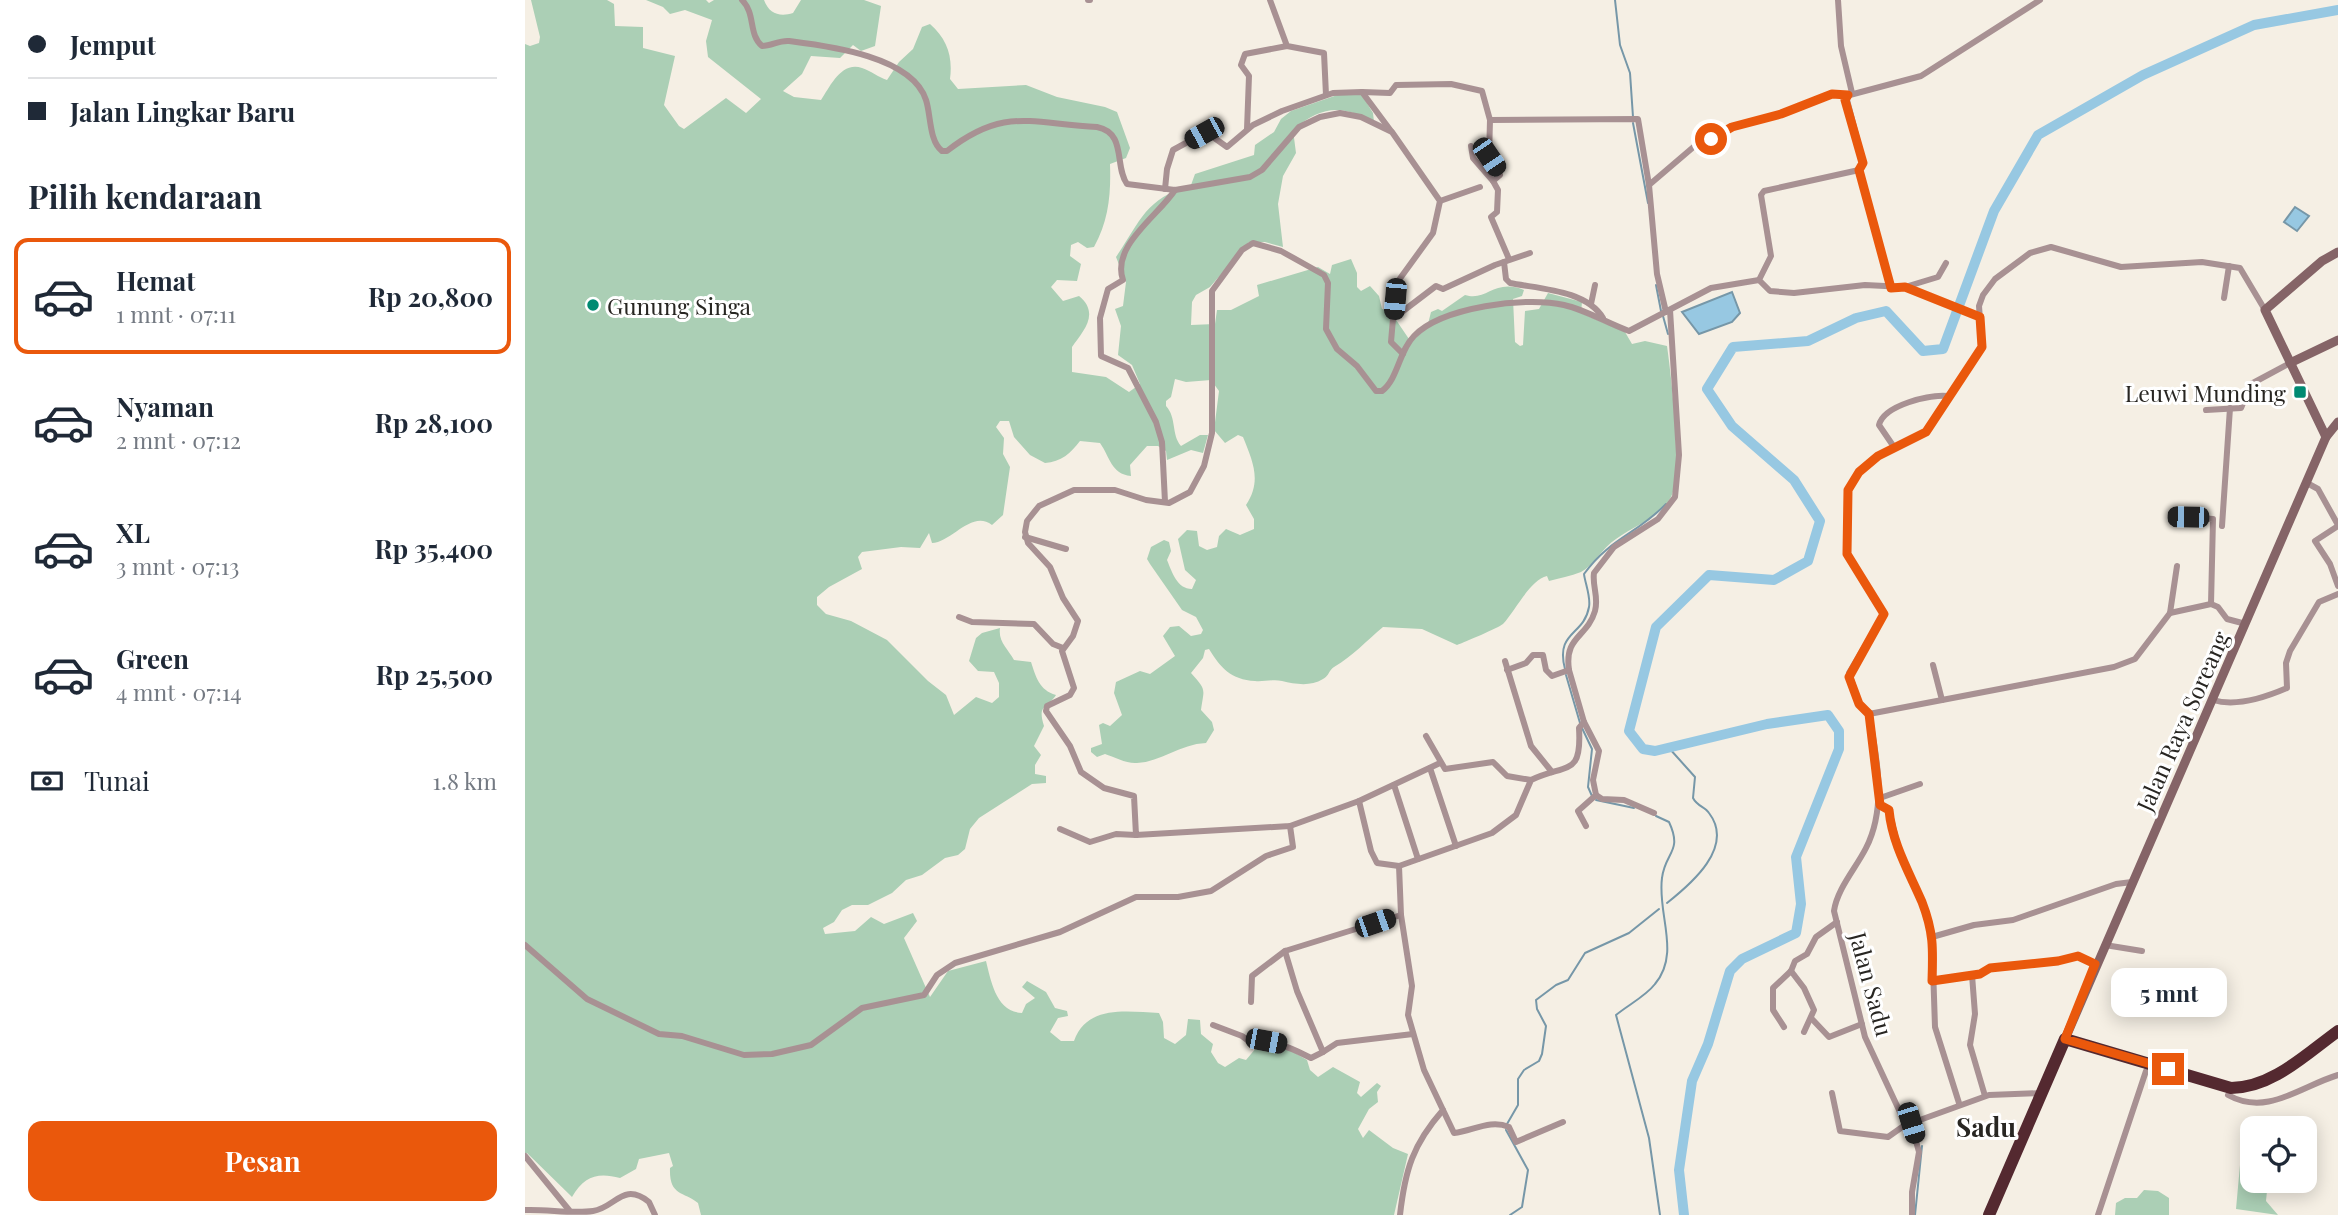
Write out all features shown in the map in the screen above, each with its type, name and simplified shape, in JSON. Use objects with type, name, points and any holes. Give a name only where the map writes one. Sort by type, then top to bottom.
[{"type":"highway","points":[[2064,1043],[2231,1088],[2245,1088],[2267,1080],[2338,1031]]},
{"type":"highway","points":[[2064,1043],[2228,1095],[2267,1090],[2338,1040]]},
{"type":"highway","points":[[1989,1215],[2064,1043]]},
{"type":"main road","points":[[2326,437],[2265,310],[2298,279],[2338,252]]},
{"type":"main road","points":[[2290,363],[2338,340]]},
{"type":"main road","name":"Jalan Raya Soreang","points":[[2064,1043],[2095,964],[2326,437],[2338,422]]},
{"type":"street","points":[[742,0],[752,14],[754,37],[762,46],[789,41],[856,54],[897,67],[924,94],[935,142],[942,151],[947,151],[968,134],[1005,120],[1102,128],[1118,146],[1123,177],[1127,184],[1175,190],[1257,174],[1299,127],[1333,114],[1361,117],[1392,132]]},
{"type":"street","points":[[1270,0],[1287,46]]},
{"type":"street","points":[[1837,0],[1850,94],[1845,100],[1863,163],[1859,170],[1891,288]]},
{"type":"street","points":[[1649,185],[1697,144],[1711,140],[1731,127],[1781,114],[1832,94],[1850,94],[1921,76],[2040,0]]},
{"type":"street","points":[[1247,129],[1248,76],[1241,65],[1245,54],[1287,46],[1324,53],[1326,95]]},
{"type":"street","points":[[1165,189],[1173,150],[1206,132],[1227,147],[1247,129],[1282,111],[1343,91],[1391,93],[1396,85],[1461,86],[1482,91],[1490,120],[1489,157],[1500,175],[1493,181]]},
{"type":"street","points":[[1363,92],[1440,201],[1433,233],[1399,276],[1391,342],[1403,354]]},
{"type":"street","points":[[1490,120],[1638,119],[1649,185],[1679,455],[1677,488],[1675,497],[1658,519],[1614,547],[1594,572],[1598,600],[1595,615],[1570,646],[1567,670],[1582,724],[1599,751],[1593,780],[1594,796]]},
{"type":"street","points":[[1471,146],[1473,158],[1493,181],[1499,194],[1497,212],[1491,217],[1506,261],[1506,279],[1510,283],[1570,295],[1591,304],[1604,320]]},
{"type":"street","points":[[1759,279],[1771,256],[1762,193],[1859,170]]},
{"type":"street","points":[[1440,201],[1480,187]]},
{"type":"street","points":[[1165,502],[1163,450],[1156,422],[1128,368],[1101,356],[1099,332],[1108,289],[1123,280],[1120,270],[1130,242],[1175,190]]},
{"type":"street","points":[[1063,648],[1073,636],[1077,618],[1063,598],[1051,567],[1025,537],[1027,522],[1039,506],[1075,490],[1115,490],[1146,500],[1165,502],[1180,499],[1190,492],[1204,466],[1212,433],[1210,296],[1214,286],[1248,245],[1264,243],[1305,262],[1324,275],[1328,284],[1325,330],[1337,349],[1357,366],[1376,391],[1386,388],[1416,334],[1429,325],[1495,306],[1547,302],[1629,331],[1694,295],[1718,286],[1759,279]]},
{"type":"street","points":[[2177,566],[2170,613],[2154,638],[2131,661],[2114,667],[1869,714],[1859,704],[1849,673],[1884,614],[1847,554],[1848,490],[1859,472],[1894,447],[1924,434],[1982,347],[1979,306],[1988,287],[2010,265],[2030,253],[2046,248],[2121,267],[2202,262],[2229,266],[2240,268],[2247,276],[2265,310]]},
{"type":"street","points":[[1394,318],[1436,286],[1443,289],[1530,253]]},
{"type":"street","points":[[1759,279],[1770,290],[1783,293],[1840,286],[1905,287],[1938,277],[1946,263]]},
{"type":"street","points":[[2224,298],[2229,266]]},
{"type":"street","points":[[1591,304],[1595,285]]},
{"type":"street","points":[[1905,287],[1980,317]]},
{"type":"street","points":[[2206,410],[2241,408],[2251,384],[2290,363]]},
{"type":"street","points":[[1894,447],[1879,425],[1882,418],[1915,399],[1949,396]]},
{"type":"street","points":[[2222,526],[2230,408]]},
{"type":"street","points":[[2307,483],[2318,489],[2338,525],[2315,541],[2330,564],[2338,586]]},
{"type":"street","points":[[2171,516],[2213,519],[2211,604]]},
{"type":"street","points":[[1025,537],[1066,549]]},
{"type":"street","points":[[2213,700],[2227,705],[2287,688],[2286,663],[2290,651],[2319,602],[2338,594]]},
{"type":"street","points":[[2170,613],[2211,604],[2218,607],[2227,620],[2246,624]]},
{"type":"street","points":[[959,617],[972,622],[1034,624],[1052,645],[1063,648]]},
{"type":"street","points":[[1063,648],[1074,688],[1070,695],[1047,706],[1047,714],[1062,732],[1086,776],[1104,788],[1134,796],[1136,835]]},
{"type":"street","points":[[1507,670],[1526,663],[1533,655],[1543,655],[1546,670],[1552,676],[1567,670]]},
{"type":"street","points":[[1505,661],[1521,705],[1520,715],[1531,746],[1552,772]]},
{"type":"street","points":[[1933,665],[1942,700]]},
{"type":"street","name":"Jalan Sadu","points":[[1869,714],[1880,802],[1868,844],[1836,900],[1834,911],[1864,1037],[1908,1124],[1919,1152],[1912,1192],[1912,1215]]},
{"type":"street","points":[[1426,736],[1440,763],[1450,771],[1493,762],[1507,776],[1531,780],[1571,765],[1579,755],[1582,724]]},
{"type":"street","points":[[1060,829],[1090,842],[1116,834],[1290,826],[1359,801],[1440,763]]},
{"type":"street","points":[[1430,768],[1456,846]]},
{"type":"street","points":[[1359,801],[1371,852],[1377,863],[1399,866],[1507,824],[1516,815],[1531,780]]},
{"type":"street","points":[[1920,784],[1880,802],[1889,810],[1898,846],[1922,903],[1932,937],[1935,957],[1932,981],[1937,1034],[1959,1103]]},
{"type":"street","points":[[1394,785],[1418,859]]},
{"type":"street","points":[[1594,796],[1623,800],[1654,813]]},
{"type":"street","points":[[1586,826],[1578,811],[1594,796]]},
{"type":"street","points":[[525,945],[587,999],[659,1034],[683,1036],[744,1055],[772,1054],[811,1045],[862,1008],[920,997],[943,968],[955,963],[1061,932],[1124,901],[1151,895],[1178,897],[1211,891],[1266,856],[1293,847],[1290,826]]},
{"type":"street","points":[[1399,866],[1401,915],[1411,979],[1408,1015],[1424,1070],[1454,1133],[1493,1123],[1506,1125],[1516,1142],[1563,1122]]},
{"type":"street","points":[[1932,937],[1974,925],[2013,920],[2116,884],[2132,882]]},
{"type":"street","points":[[1251,1002],[1252,976],[1285,951],[1401,915]]},
{"type":"street","points":[[1783,1027],[1773,1010],[1771,999],[1775,985],[1791,971],[1795,961],[1807,954],[1816,937],[1837,922]]},
{"type":"street","points":[[2105,944],[2142,951]]},
{"type":"street","points":[[1285,951],[1300,1001],[1322,1052]]},
{"type":"street","points":[[1932,981],[1972,975],[1990,968],[2058,961],[2078,956],[2095,964]]},
{"type":"street","points":[[1791,971],[1813,1007],[1812,1019],[1804,1032]]},
{"type":"street","points":[[1972,975],[1975,1014],[1970,1045],[1985,1096]]},
{"type":"street","points":[[1812,1019],[1829,1037],[1862,1024]]},
{"type":"street","points":[[1213,1025],[1243,1037],[1254,1045],[1266,1041],[1285,1045],[1311,1058],[1337,1044],[1413,1034]]},
{"type":"street","points":[[2098,1215],[2146,1071]]},
{"type":"street","points":[[2228,1095],[2246,1104],[2264,1102],[2292,1096],[2338,1075]]},
{"type":"street","points":[[1832,1093],[1840,1131],[1888,1137],[1908,1124],[1959,1103],[1985,1096],[2021,1092],[2042,1093]]},
{"type":"street","points":[[1400,1215],[1404,1177],[1426,1129],[1443,1110]]},
{"type":"street","points":[[525,1156],[569,1210]]},
{"type":"street","points":[[525,1210],[594,1211],[617,1197],[633,1194],[649,1202],[655,1215]]},
{"type":"green space","points":[[531,0],[607,0],[614,4],[615,26],[643,27],[643,48],[675,56],[664,105],[684,129],[726,98],[746,113],[761,99],[708,57],[706,41],[712,20],[685,10],[670,14],[663,7],[646,0],[706,0],[709,3],[714,0],[764,0],[772,11],[784,15],[793,13],[801,0],[864,0],[881,6],[875,46],[861,51],[853,45],[840,58],[811,56],[802,74],[783,91],[794,97],[821,100],[837,76],[848,68],[865,69],[887,80],[899,62],[913,49],[922,27],[930,24],[947,48],[951,63],[950,79],[958,89],[1026,85],[1057,97],[1117,112],[1130,148],[1126,158],[1110,164],[1109,196],[1103,227],[1094,247],[1087,248],[1078,242],[1071,245],[1070,256],[1081,264],[1077,281],[1057,280],[1051,287],[1063,301],[1079,296],[1089,309],[1087,323],[1072,347],[1072,372],[1106,377],[1129,392],[1140,384],[1132,365],[1118,355],[1121,326],[1115,309],[1123,306],[1126,282],[1116,257],[1139,221],[1153,204],[1163,197],[1191,185],[1195,174],[1254,155],[1255,145],[1274,132],[1281,119],[1291,111],[1346,92],[1362,95],[1373,113],[1374,122],[1342,110],[1332,110],[1314,116],[1293,130],[1296,153],[1283,176],[1278,204],[1283,247],[1265,242],[1249,242],[1210,287],[1196,295],[1192,302],[1191,325],[1215,324],[1217,310],[1231,310],[1259,296],[1257,285],[1318,267],[1330,274],[1332,265],[1351,259],[1357,273],[1357,287],[1361,291],[1370,286],[1379,296],[1382,309],[1390,311],[1411,342],[1427,328],[1431,312],[1438,309],[1442,311],[1465,295],[1473,296],[1498,288],[1514,287],[1524,290],[1522,296],[1513,299],[1515,342],[1520,346],[1523,345],[1525,311],[1539,309],[1548,293],[1582,302],[1581,313],[1625,332],[1632,344],[1645,341],[1667,346],[1675,424],[1676,468],[1671,497],[1654,516],[1611,542],[1581,572],[1549,581],[1547,576],[1541,579],[1529,589],[1503,624],[1457,645],[1422,629],[1383,627],[1332,668],[1325,678],[1303,684],[1239,678],[1222,667],[1209,649],[1205,650],[1203,658],[1191,673],[1202,687],[1201,710],[1212,722],[1214,730],[1206,743],[1188,746],[1154,760],[1133,763],[1105,754],[1097,757],[1091,752],[1091,748],[1102,744],[1099,725],[1103,723],[1110,726],[1122,715],[1114,693],[1116,682],[1140,671],[1150,674],[1175,656],[1163,636],[1170,627],[1179,626],[1191,636],[1201,634],[1203,630],[1196,617],[1182,610],[1150,564],[1147,559],[1151,547],[1164,540],[1169,542],[1171,551],[1167,560],[1173,574],[1182,586],[1192,589],[1196,580],[1185,570],[1178,539],[1187,530],[1197,531],[1199,546],[1207,550],[1217,547],[1219,536],[1226,529],[1240,535],[1254,529],[1254,519],[1246,505],[1254,488],[1253,463],[1243,437],[1238,435],[1225,443],[1214,430],[1219,391],[1211,380],[1186,382],[1175,379],[1171,397],[1166,401],[1181,446],[1200,435],[1208,435],[1203,453],[1191,450],[1167,460],[1166,451],[1158,446],[1147,446],[1130,465],[1131,476],[1124,475],[1115,468],[1100,443],[1080,441],[1065,456],[1045,463],[1030,455],[1014,437],[1009,421],[1000,421],[996,427],[1004,438],[1003,454],[1010,467],[1003,515],[992,525],[985,521],[969,523],[947,538],[932,543],[929,533],[920,548],[901,547],[862,552],[858,557],[862,569],[829,587],[817,597],[817,605],[826,614],[851,621],[887,640],[946,695],[954,715],[976,697],[992,703],[999,697],[999,683],[994,672],[978,671],[969,661],[976,638],[982,633],[1000,628],[1002,641],[1014,660],[1031,662],[1042,686],[1056,695],[1042,710],[1044,726],[1034,746],[1041,755],[1035,765],[1035,774],[1046,776],[1046,783],[1032,784],[979,818],[970,829],[965,849],[958,855],[945,858],[922,875],[906,880],[892,893],[868,905],[852,905],[842,910],[834,922],[823,928],[825,934],[855,931],[871,917],[884,924],[913,913],[917,921],[904,938],[930,997],[948,971],[986,961],[996,994],[1006,1007],[1022,1013],[1026,1004],[1035,998],[1022,987],[1027,981],[1046,992],[1055,1008],[1067,1011],[1068,1016],[1058,1018],[1050,1032],[1061,1041],[1074,1041],[1080,1029],[1098,1016],[1122,1012],[1159,1013],[1163,1022],[1164,1038],[1175,1044],[1186,1035],[1188,1019],[1200,1020],[1201,1034],[1213,1044],[1211,1052],[1218,1063],[1225,1067],[1239,1058],[1246,1060],[1256,1048],[1268,1045],[1288,1049],[1307,1060],[1310,1070],[1318,1077],[1333,1067],[1360,1082],[1357,1093],[1361,1097],[1377,1083],[1381,1086],[1377,1092],[1378,1102],[1369,1109],[1358,1129],[1363,1138],[1369,1130],[1393,1148],[1408,1154],[1394,1215],[701,1215],[698,1203],[674,1188],[670,1177],[670,1168],[673,1166],[669,1153],[639,1159],[636,1169],[620,1178],[605,1175],[592,1177],[581,1184],[572,1197],[525,1154],[525,44],[530,46],[539,43],[540,37]]},
{"type":"green space","points":[[2240,1165],[2240,1193],[2267,1193],[2266,1201],[2278,1215],[2236,1209]]},
{"type":"green space","points":[[2144,1190],[2158,1191],[2169,1198],[2169,1215],[2115,1215],[2116,1203],[2125,1198],[2137,1198]]},
{"type":"water","points":[[2295,207],[2309,216],[2297,231],[2284,222]]},
{"type":"water","points":[[1732,292],[1740,313],[1732,322],[1699,334],[1682,312]]},
{"type":"waterway","points":[[1615,0],[1620,45],[1630,73],[1633,117]]},
{"type":"waterway","points":[[1684,1215],[1679,1170],[1692,1081],[1708,1044],[1730,971],[1742,959],[1796,933],[1801,904],[1796,857],[1839,749],[1839,731],[1828,715],[1767,724],[1655,751],[1643,749],[1629,731],[1656,627],[1709,575],[1774,580],[1808,561],[1820,521],[1794,480],[1732,426],[1707,389],[1733,347],[1808,341],[1856,318],[1886,311],[1923,351],[1943,349],[1994,211],[2038,135],[2143,75],[2254,25],[2338,10]]},
{"type":"waterway","points":[[1633,123],[1648,203]]},
{"type":"waterway","points":[[1656,285],[1661,311]]},
{"type":"waterway","points":[[1663,316],[1668,334]]},
{"type":"waterway","points":[[1565,669],[1564,647],[1582,624],[1589,607],[1584,574],[1604,552],[1645,523],[1666,504]]},
{"type":"waterway","points":[[1566,675],[1580,723]]},
{"type":"waterway","points":[[1582,728],[1592,749],[1588,787],[1592,796]]},
{"type":"waterway","points":[[1667,903],[1707,864],[1717,839],[1716,826],[1709,813],[1693,798],[1695,777],[1669,748]]},
{"type":"waterway","points":[[1596,800],[1634,808]]},
{"type":"waterway","points":[[1656,816],[1669,822],[1674,840],[1664,869],[1661,892],[1666,959],[1663,972],[1655,984],[1616,1015],[1649,1138],[1660,1215]]},
{"type":"waterway","points":[[1507,1124],[1518,1105],[1518,1079],[1524,1070],[1539,1061],[1542,1054],[1546,1026],[1537,1009],[1536,1000],[1556,985],[1568,980],[1585,953],[1629,933],[1659,909]]},
{"type":"waterway","points":[[1506,1130],[1528,1170],[1522,1207],[1510,1215]]},
{"type":"waterway","points":[[1915,1215],[1922,1146]]},
{"type":"place","name":"Gunung Singa","points":[[593,305]]},
{"type":"place","name":"Leuwi Munding","points":[[2300,392]]},
{"type":"district","name":"Sadu","points":[[1986,1126]]},
{"type":"route","points":[[1711,139],[1732,127],[1781,114],[1832,94],[1848,95],[1845,100],[1863,163],[1859,170],[1891,288],[1905,287],[1980,317],[1982,347],[1926,432],[1894,447],[1869,463],[1859,472],[1848,490],[1846,502],[1847,554],[1884,614],[1849,677],[1861,708],[1869,714],[1880,805],[1889,810],[1898,846],[1922,903],[1932,937],[1935,957],[1931,979],[1980,974],[1983,970],[2013,964],[2058,961],[2078,956],[2085,958],[2095,964],[2065,1039],[2168,1069]]}]
